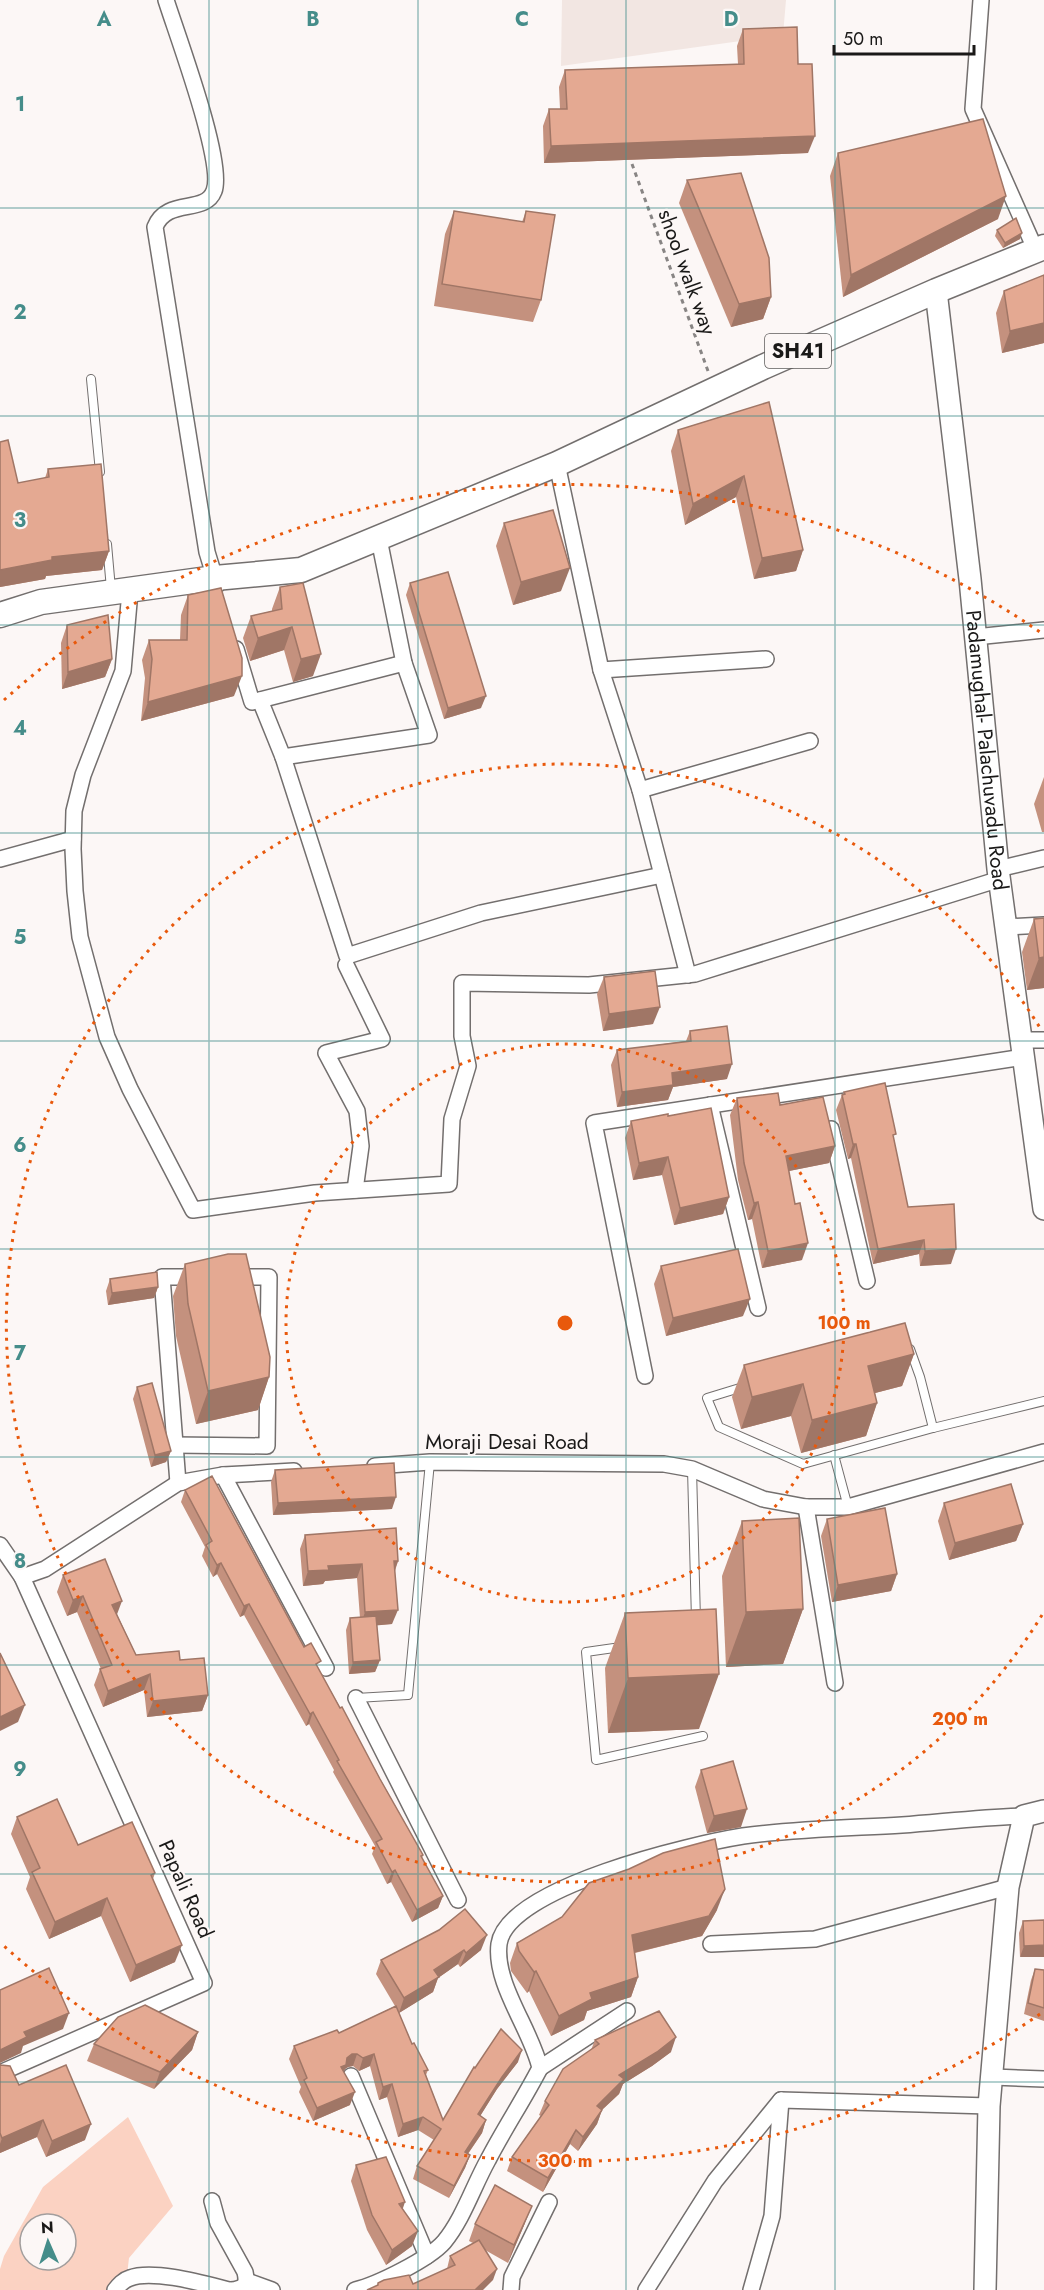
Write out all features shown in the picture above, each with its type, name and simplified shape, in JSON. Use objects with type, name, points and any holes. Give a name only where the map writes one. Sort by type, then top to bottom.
[{"type":"main road","name":"SH41","points":[[557,464],[711,390],[716,390],[936,291],[1040,249]]},
{"type":"main road","name":"Padamughal- Palachuvadu Road","points":[[936,291],[999,874],[1044,1209]]},
{"type":"main road","points":[[0,615],[41,602],[121,592],[219,590],[301,570],[557,464]]},
{"type":"main road","points":[[985,2290],[989,2106],[1008,1887],[1034,1814]]},
{"type":"street","points":[[166,0],[208,130],[216,176],[214,193],[202,203],[169,210],[159,217],[155,227],[207,552],[219,590]]},
{"type":"street","points":[[981,0],[973,109],[1040,249]]},
{"type":"street","points":[[557,464],[601,670],[640,790],[688,975]]},
{"type":"street","points":[[283,758],[429,735],[404,663],[379,539]]},
{"type":"street","points":[[121,592],[123,672],[83,775],[74,811],[75,891],[80,937],[107,1037],[130,1089],[193,1210],[270,1198],[449,1184],[452,1119],[468,1066],[462,1036],[462,982],[589,986],[688,975],[743,960],[1044,858]]},
{"type":"street","points":[[975,637],[1044,630]]},
{"type":"street","points":[[232,634],[252,702],[404,663]]},
{"type":"street","points":[[601,670],[766,658]]},
{"type":"street","points":[[260,700],[283,758],[347,956],[481,913],[662,875]]},
{"type":"street","points":[[640,790],[810,741]]},
{"type":"street","points":[[0,859],[73,839]]},
{"type":"street","points":[[1006,927],[1044,925]]},
{"type":"street","points":[[346,964],[382,1039],[326,1053],[357,1111],[361,1146],[355,1190]]},
{"type":"street","points":[[645,1376],[594,1123],[710,1105],[824,1099],[1022,1048],[1044,1040]]},
{"type":"street","points":[[824,1099],[867,1281]]},
{"type":"street","points":[[710,1105],[758,1308]]},
{"type":"street","points":[[174,1445],[267,1446],[269,1277],[162,1277],[174,1445],[178,1483]]},
{"type":"street","name":"Moraji Desai Road","points":[[359,1467],[430,1462],[663,1464],[692,1468],[763,1500],[806,1507],[848,1507],[1044,1452]]},
{"type":"street","points":[[0,1545],[22,1577],[45,1569],[178,1483],[223,1475],[314,1469]]},
{"type":"street","points":[[223,1475],[326,1668]]},
{"type":"street","points":[[806,1507],[835,1683]]},
{"type":"street","name":"Papali Road","points":[[0,2073],[204,1983],[22,1577]]},
{"type":"street","points":[[356,1698],[458,1900]]},
{"type":"street","points":[[540,2068],[535,2049],[501,1971],[499,1943],[508,1923],[527,1907],[585,1878],[663,1854],[744,1836],[1034,1814]]},
{"type":"street","points":[[711,1944],[815,1939],[1008,1887]]},
{"type":"street","points":[[355,2290],[369,2287],[427,2256],[444,2242],[540,2068],[627,2011]]},
{"type":"street","points":[[351,2076],[427,2256]]},
{"type":"street","points":[[993,2077],[1044,2079]]},
{"type":"street","points":[[782,2100],[989,2106]]},
{"type":"street","points":[[646,2290],[715,2181],[782,2100]]},
{"type":"street","points":[[751,2290],[772,2216],[782,2100]]},
{"type":"street","points":[[115,2290],[127,2279],[135,2276],[162,2276],[230,2290],[246,2285],[245,2272],[218,2223],[212,2201]]},
{"type":"street","points":[[511,2290],[512,2277],[549,2202]]},
{"type":"street","points":[[247,2281],[272,2290]]},
{"type":"lane","points":[[91,379],[102,485]]},
{"type":"lane","points":[[106,532],[121,592]]},
{"type":"lane","points":[[908,1344],[920,1377],[933,1428]]},
{"type":"lane","points":[[751,1384],[707,1398],[719,1427],[803,1464],[933,1428],[1044,1401]]},
{"type":"lane","points":[[834,1455],[848,1507]]},
{"type":"lane","points":[[356,1698],[408,1695],[430,1462]]},
{"type":"lane","points":[[692,1468],[696,1626]]},
{"type":"lane","points":[[630,1646],[586,1652],[596,1760],[703,1736]]},
{"type":"path","name":"shool walk way","points":[[632,164],[716,390]]},
{"type":"shaded area","points":[[562,0],[786,0],[783,35],[561,66]]},
{"type":"shaded area","points":[[128,2117],[173,2206],[129,2258],[127,2275],[113,2290],[0,2290],[0,2269],[4,2256],[18,2231],[18,2272],[78,2272],[78,2212],[29,2212],[43,2187]]},
{"type":"building","points":[[797,27],[798,64],[812,64],[815,136],[551,146],[549,109],[567,109],[565,70],[744,64],[743,29]]},
{"type":"building","points":[[983,119],[1006,196],[851,275],[838,153]]},
{"type":"building","points":[[741,173],[769,258],[771,297],[739,304],[687,180]]},
{"type":"building","points":[[454,211],[524,222],[526,211],[555,215],[541,300],[442,284]]},
{"type":"building","points":[[1016,218],[1022,233],[1005,243],[997,230]]},
{"type":"building","points":[[1044,275],[1044,323],[1010,331],[1004,291]]},
{"type":"building","points":[[769,402],[803,550],[762,558],[744,476],[693,504],[678,430]]},
{"type":"building","points":[[8,440],[18,483],[49,477],[48,469],[101,464],[109,551],[52,557],[52,560],[0,570],[0,442]]},
{"type":"building","points":[[553,510],[570,568],[521,582],[504,523]]},
{"type":"building","points":[[448,572],[486,696],[448,708],[410,583]]},
{"type":"building","points":[[303,583],[321,654],[301,659],[292,627],[258,638],[251,616],[282,609],[280,587]]},
{"type":"building","points":[[221,588],[242,658],[242,676],[148,702],[152,659],[149,640],[187,640],[188,595]]},
{"type":"building","points":[[108,615],[112,659],[68,672],[67,625]]},
{"type":"building","points":[[1044,918],[1044,957],[1039,958],[1034,919]]},
{"type":"building","points":[[655,971],[660,1007],[609,1014],[604,977]]},
{"type":"building","points":[[727,1026],[732,1064],[672,1073],[673,1085],[622,1092],[617,1050],[691,1041],[690,1031]]},
{"type":"building","points":[[885,1083],[908,1207],[954,1204],[956,1249],[925,1251],[924,1240],[878,1249],[856,1144],[853,1144],[842,1095],[845,1094],[844,1092]]},
{"type":"building","points":[[778,1093],[780,1105],[823,1097],[835,1146],[786,1156],[795,1204],[800,1203],[808,1243],[768,1251],[758,1202],[754,1203],[744,1163],[737,1098]]},
{"type":"building","points":[[711,1108],[729,1197],[680,1208],[668,1157],[639,1163],[631,1121]]},
{"type":"building","points":[[738,1249],[750,1299],[673,1318],[661,1266]]},
{"type":"building","points":[[228,1254],[246,1254],[270,1357],[269,1377],[208,1391],[188,1304],[185,1264]]},
{"type":"building","points":[[157,1272],[158,1287],[112,1293],[110,1279]]},
{"type":"building","points":[[905,1323],[914,1354],[868,1366],[877,1403],[812,1420],[803,1384],[752,1397],[744,1365]]},
{"type":"building","points":[[152,1383],[171,1451],[155,1455],[137,1387]]},
{"type":"building","points":[[394,1463],[396,1497],[278,1503],[275,1470]]},
{"type":"building","points":[[212,1476],[304,1647],[311,1643],[321,1661],[316,1664],[340,1708],[342,1707],[443,1896],[417,1910],[395,1870],[392,1872],[376,1842],[382,1839],[337,1761],[339,1760],[313,1712],[310,1714],[249,1604],[244,1606],[221,1563],[217,1565],[206,1545],[212,1541],[185,1490]]},
{"type":"building","points":[[1011,1484],[1023,1524],[955,1543],[944,1503]]},
{"type":"building","points":[[885,1508],[897,1574],[838,1585],[827,1519]]},
{"type":"building","points":[[799,1518],[803,1609],[746,1612],[742,1521]]},
{"type":"building","points":[[396,1528],[398,1561],[394,1561],[398,1610],[365,1612],[362,1564],[328,1566],[329,1570],[308,1571],[305,1535]]},
{"type":"building","points":[[105,1559],[122,1601],[112,1605],[136,1655],[179,1651],[180,1660],[204,1658],[208,1695],[153,1701],[150,1674],[108,1691],[100,1669],[112,1665],[83,1596],[73,1600],[63,1575]]},
{"type":"building","points":[[716,1609],[719,1674],[628,1678],[625,1613]]},
{"type":"building","points":[[376,1616],[380,1660],[353,1662],[350,1618]]},
{"type":"building","points":[[0,1653],[25,1705],[0,1717]]},
{"type":"building","points":[[733,1761],[747,1809],[714,1816],[701,1770]]},
{"type":"building","points":[[57,1799],[78,1845],[132,1822],[155,1873],[151,1875],[182,1945],[136,1965],[107,1898],[55,1922],[32,1872],[40,1868],[17,1817]]},
{"type":"building","points":[[715,1839],[725,1889],[709,1916],[632,1935],[638,1977],[590,1993],[592,1999],[559,2016],[536,1971],[534,1972],[519,1951],[517,1943],[562,1917],[589,1883],[629,1869],[663,1853]]},
{"type":"building","points":[[465,1909],[487,1935],[466,1953],[464,1950],[434,1970],[439,1977],[404,1998],[381,1960],[439,1930]]},
{"type":"building","points":[[1044,1920],[1044,1945],[1024,1946],[1023,1921]]},
{"type":"building","points":[[49,1968],[69,2013],[24,2032],[27,2037],[0,2050],[0,1990]]},
{"type":"building","points":[[1035,1969],[1044,1970],[1044,2008],[1028,2003]]},
{"type":"building","points":[[145,2005],[198,2032],[160,2072],[94,2044],[118,2017]]},
{"type":"building","points":[[396,2006],[412,2044],[414,2043],[428,2070],[424,2071],[443,2120],[474,2067],[501,2029],[522,2050],[478,2114],[486,2120],[465,2152],[470,2155],[454,2186],[417,2166],[441,2129],[423,2117],[403,2124],[392,2084],[383,2087],[374,2054],[363,2058],[352,2054],[347,2058],[346,2065],[341,2067],[355,2092],[317,2108],[304,2080],[307,2078],[294,2046],[337,2030],[339,2033]]},
{"type":"building","points":[[659,2011],[676,2037],[657,2052],[619,2075],[624,2079],[597,2106],[602,2110],[583,2137],[576,2130],[548,2178],[512,2157],[549,2105],[545,2101],[563,2069],[599,2044],[595,2040]]},
{"type":"building","points":[[0,2064],[10,2066],[19,2085],[66,2065],[91,2124],[52,2141],[43,2120],[2,2138],[0,2133]]},
{"type":"building","points":[[386,2157],[405,2202],[399,2204],[418,2231],[392,2250],[372,2215],[356,2165]]},
{"type":"building","points":[[495,2185],[532,2206],[514,2245],[475,2224]]},
{"type":"building","points":[[479,2240],[497,2269],[475,2290],[367,2290],[384,2280],[409,2275],[413,2284],[455,2265],[450,2256]]}]
